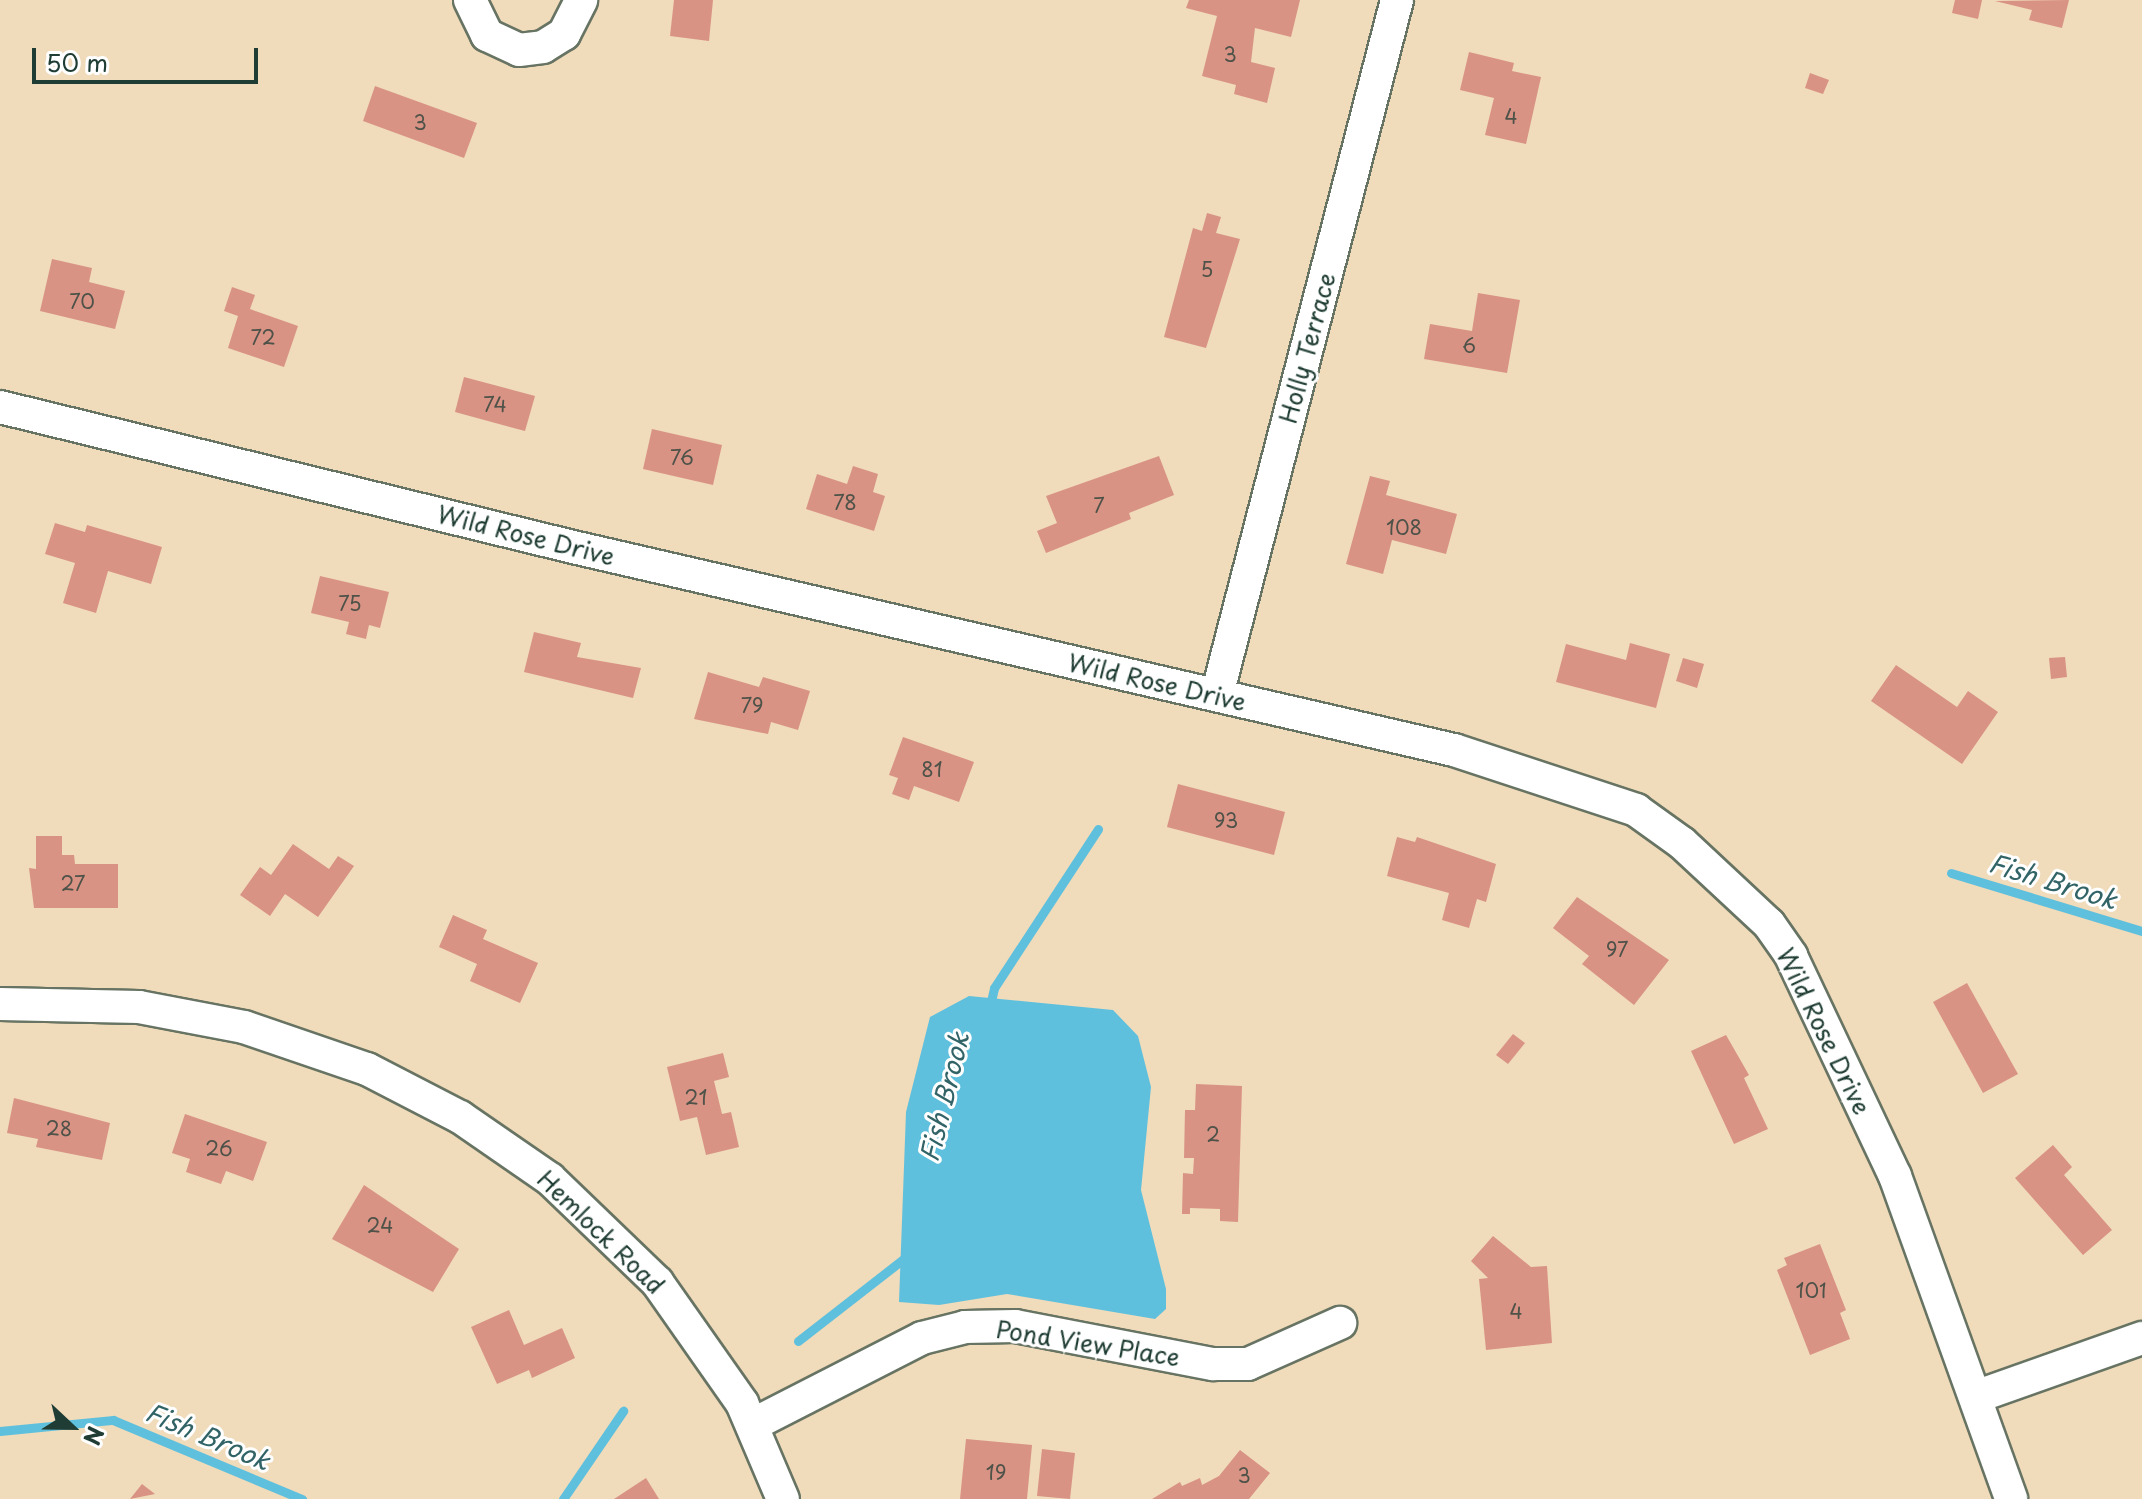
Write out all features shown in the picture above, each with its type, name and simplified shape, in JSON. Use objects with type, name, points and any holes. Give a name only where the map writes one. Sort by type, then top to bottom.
[{"type":"street","points":[[470,0],[487,35],[519,50],[543,47],[564,34],[581,0]]},
{"type":"street","name":"Holly Terrace","points":[[1217,695],[1397,0]]},
{"type":"street","name":"Wild Rose Drive","points":[[0,407],[573,547],[1454,750],[1636,810],[1692,852],[1769,924],[1791,956],[1895,1176],[1978,1396],[2011,1499]]},
{"type":"street","name":"Hemlock Road","points":[[0,1004],[139,1007],[244,1027],[367,1069],[460,1117],[550,1179],[657,1282],[699,1336],[752,1425],[783,1499]]},
{"type":"street","name":"Pond View Place","points":[[752,1425],[922,1338],[965,1327],[1015,1326],[1213,1364],[1248,1364],[1340,1323]]},
{"type":"street","points":[[1978,1396],[2142,1338]]},
{"type":"water","points":[[969,996],[1113,1010],[1138,1036],[1151,1087],[1141,1190],[1166,1289],[1166,1309],[1155,1319],[1007,1294],[939,1305],[899,1302],[906,1112],[930,1017]]},
{"type":"building","points":[[674,0],[713,0],[709,41],[670,36]]},
{"type":"building","points":[[1189,0],[1300,0],[1291,37],[1255,28],[1251,62],[1275,68],[1267,103],[1234,94],[1236,85],[1202,76],[1217,16],[1186,8]]},
{"type":"building","points":[[1955,0],[1982,0],[1978,19],[1952,13]]},
{"type":"building","points":[[2069,0],[2062,28],[2029,20],[2032,10],[1995,1]]},
{"type":"building","points":[[1469,52],[1514,63],[1512,71],[1541,77],[1526,144],[1485,135],[1494,98],[1460,90]]},
{"type":"building","points":[[1810,73],[1829,80],[1823,94],[1805,88]]},
{"type":"building","points":[[375,86],[477,123],[464,158],[363,121]]},
{"type":"building","points":[[1207,213],[1221,217],[1216,233],[1240,239],[1206,348],[1164,337],[1193,228],[1202,231]]},
{"type":"building","points":[[52,259],[92,268],[89,282],[125,291],[115,329],[40,311]]},
{"type":"building","points":[[232,287],[255,295],[250,309],[298,326],[284,367],[228,348],[238,316],[224,311]]},
{"type":"building","points":[[1478,293],[1520,300],[1507,373],[1424,359],[1430,324],[1472,331]]},
{"type":"building","points":[[464,377],[535,396],[525,431],[455,412]]},
{"type":"building","points":[[652,429],[722,445],[713,485],[643,469]]},
{"type":"building","points":[[1159,456],[1174,495],[1129,513],[1131,519],[1046,553],[1037,531],[1057,523],[1046,496]]},
{"type":"building","points":[[853,466],[878,474],[873,492],[885,496],[874,531],[806,509],[817,474],[847,484]]},
{"type":"building","points":[[1370,476],[1390,481],[1386,495],[1457,514],[1446,554],[1392,540],[1383,574],[1346,564]]},
{"type":"building","points":[[55,523],[85,532],[87,525],[162,547],[151,584],[108,571],[96,613],[63,603],[75,563],[45,554]]},
{"type":"building","points":[[320,576],[389,592],[380,628],[369,625],[366,639],[346,634],[349,622],[311,613]]},
{"type":"building","points":[[534,632],[581,643],[577,657],[641,668],[633,698],[524,672]]},
{"type":"building","points":[[1630,643],[1670,654],[1656,708],[1556,682],[1566,644],[1626,660]]},
{"type":"building","points":[[2065,657],[2067,677],[2051,679],[2049,658]]},
{"type":"building","points":[[1683,658],[1704,664],[1697,688],[1676,681]]},
{"type":"building","points":[[1896,665],[1957,707],[1968,691],[1998,712],[1962,764],[1871,701]]},
{"type":"building","points":[[708,672],[759,687],[763,677],[810,691],[798,730],[771,722],[768,734],[694,719]]},
{"type":"building","points":[[903,737],[974,762],[959,802],[914,786],[909,800],[892,794],[898,778],[889,775]]},
{"type":"building","points":[[1178,784],[1285,812],[1274,855],[1167,827]]},
{"type":"building","points":[[36,836],[62,836],[62,855],[74,855],[75,864],[118,864],[118,908],[34,908],[29,868],[36,869]]},
{"type":"building","points":[[1397,837],[1415,842],[1417,837],[1496,864],[1486,902],[1477,899],[1469,928],[1442,920],[1449,893],[1387,876]]},
{"type":"building","points":[[293,844],[329,869],[338,856],[354,866],[318,917],[285,894],[270,916],[240,895],[260,867],[271,875]]},
{"type":"building","points":[[1577,897],[1669,960],[1634,1005],[1582,964],[1589,956],[1553,928]]},
{"type":"building","points":[[453,915],[487,930],[483,939],[538,963],[520,1003],[470,981],[477,964],[439,947]]},
{"type":"building","points":[[1967,983],[2018,1074],[1983,1093],[1933,1002]]},
{"type":"building","points":[[1513,1034],[1525,1043],[1508,1064],[1496,1055]]},
{"type":"building","points":[[1726,1035],[1749,1075],[1744,1078],[1768,1129],[1734,1144],[1691,1051]]},
{"type":"building","points":[[723,1053],[729,1077],[714,1081],[722,1114],[731,1112],[739,1147],[706,1155],[697,1117],[680,1121],[667,1067]]},
{"type":"building","points":[[1196,1084],[1242,1086],[1238,1222],[1220,1221],[1220,1209],[1190,1208],[1190,1214],[1182,1214],[1183,1173],[1193,1174],[1194,1158],[1184,1158],[1185,1110],[1195,1110]]},
{"type":"building","points":[[14,1098],[110,1123],[102,1160],[36,1147],[38,1139],[7,1133]]},
{"type":"building","points":[[185,1114],[267,1142],[253,1181],[226,1171],[221,1184],[186,1172],[190,1159],[172,1153]]},
{"type":"building","points":[[2053,1145],[2072,1167],[2064,1175],[2112,1230],[2083,1255],[2015,1178]]},
{"type":"building","points":[[364,1185],[459,1249],[433,1292],[332,1239]]},
{"type":"building","points":[[1493,1236],[1531,1267],[1547,1266],[1552,1343],[1486,1350],[1479,1279],[1488,1278],[1471,1261]]},
{"type":"building","points":[[1820,1244],[1846,1310],[1840,1313],[1850,1339],[1810,1355],[1777,1270],[1787,1265],[1784,1258]]},
{"type":"building","points":[[509,1310],[524,1345],[562,1328],[575,1358],[532,1378],[529,1370],[497,1384],[471,1327]]},
{"type":"building","points":[[966,1439],[1032,1445],[1027,1499],[960,1499]]},
{"type":"building","points":[[1042,1449],[1075,1453],[1070,1499],[1037,1496]]},
{"type":"building","points":[[1240,1450],[1270,1473],[1249,1499],[1152,1499],[1180,1482],[1182,1486],[1200,1478],[1202,1485],[1219,1476]]},
{"type":"building","points":[[646,1478],[659,1499],[614,1499]]},
{"type":"building","points":[[142,1484],[155,1494],[130,1499]]},
{"type":"waterway","name":"Fish Brook","points":[[989,1010],[994,988],[1098,829]]},
{"type":"waterway","name":"Fish Brook","points":[[1951,873],[2142,931]]},
{"type":"waterway","name":"Fish Brook","points":[[798,1341],[906,1257]]},
{"type":"waterway","name":"Fish Brook","points":[[563,1499],[623,1411]]},
{"type":"waterway","name":"Fish Brook","points":[[0,1431],[113,1420],[302,1499]]}]
